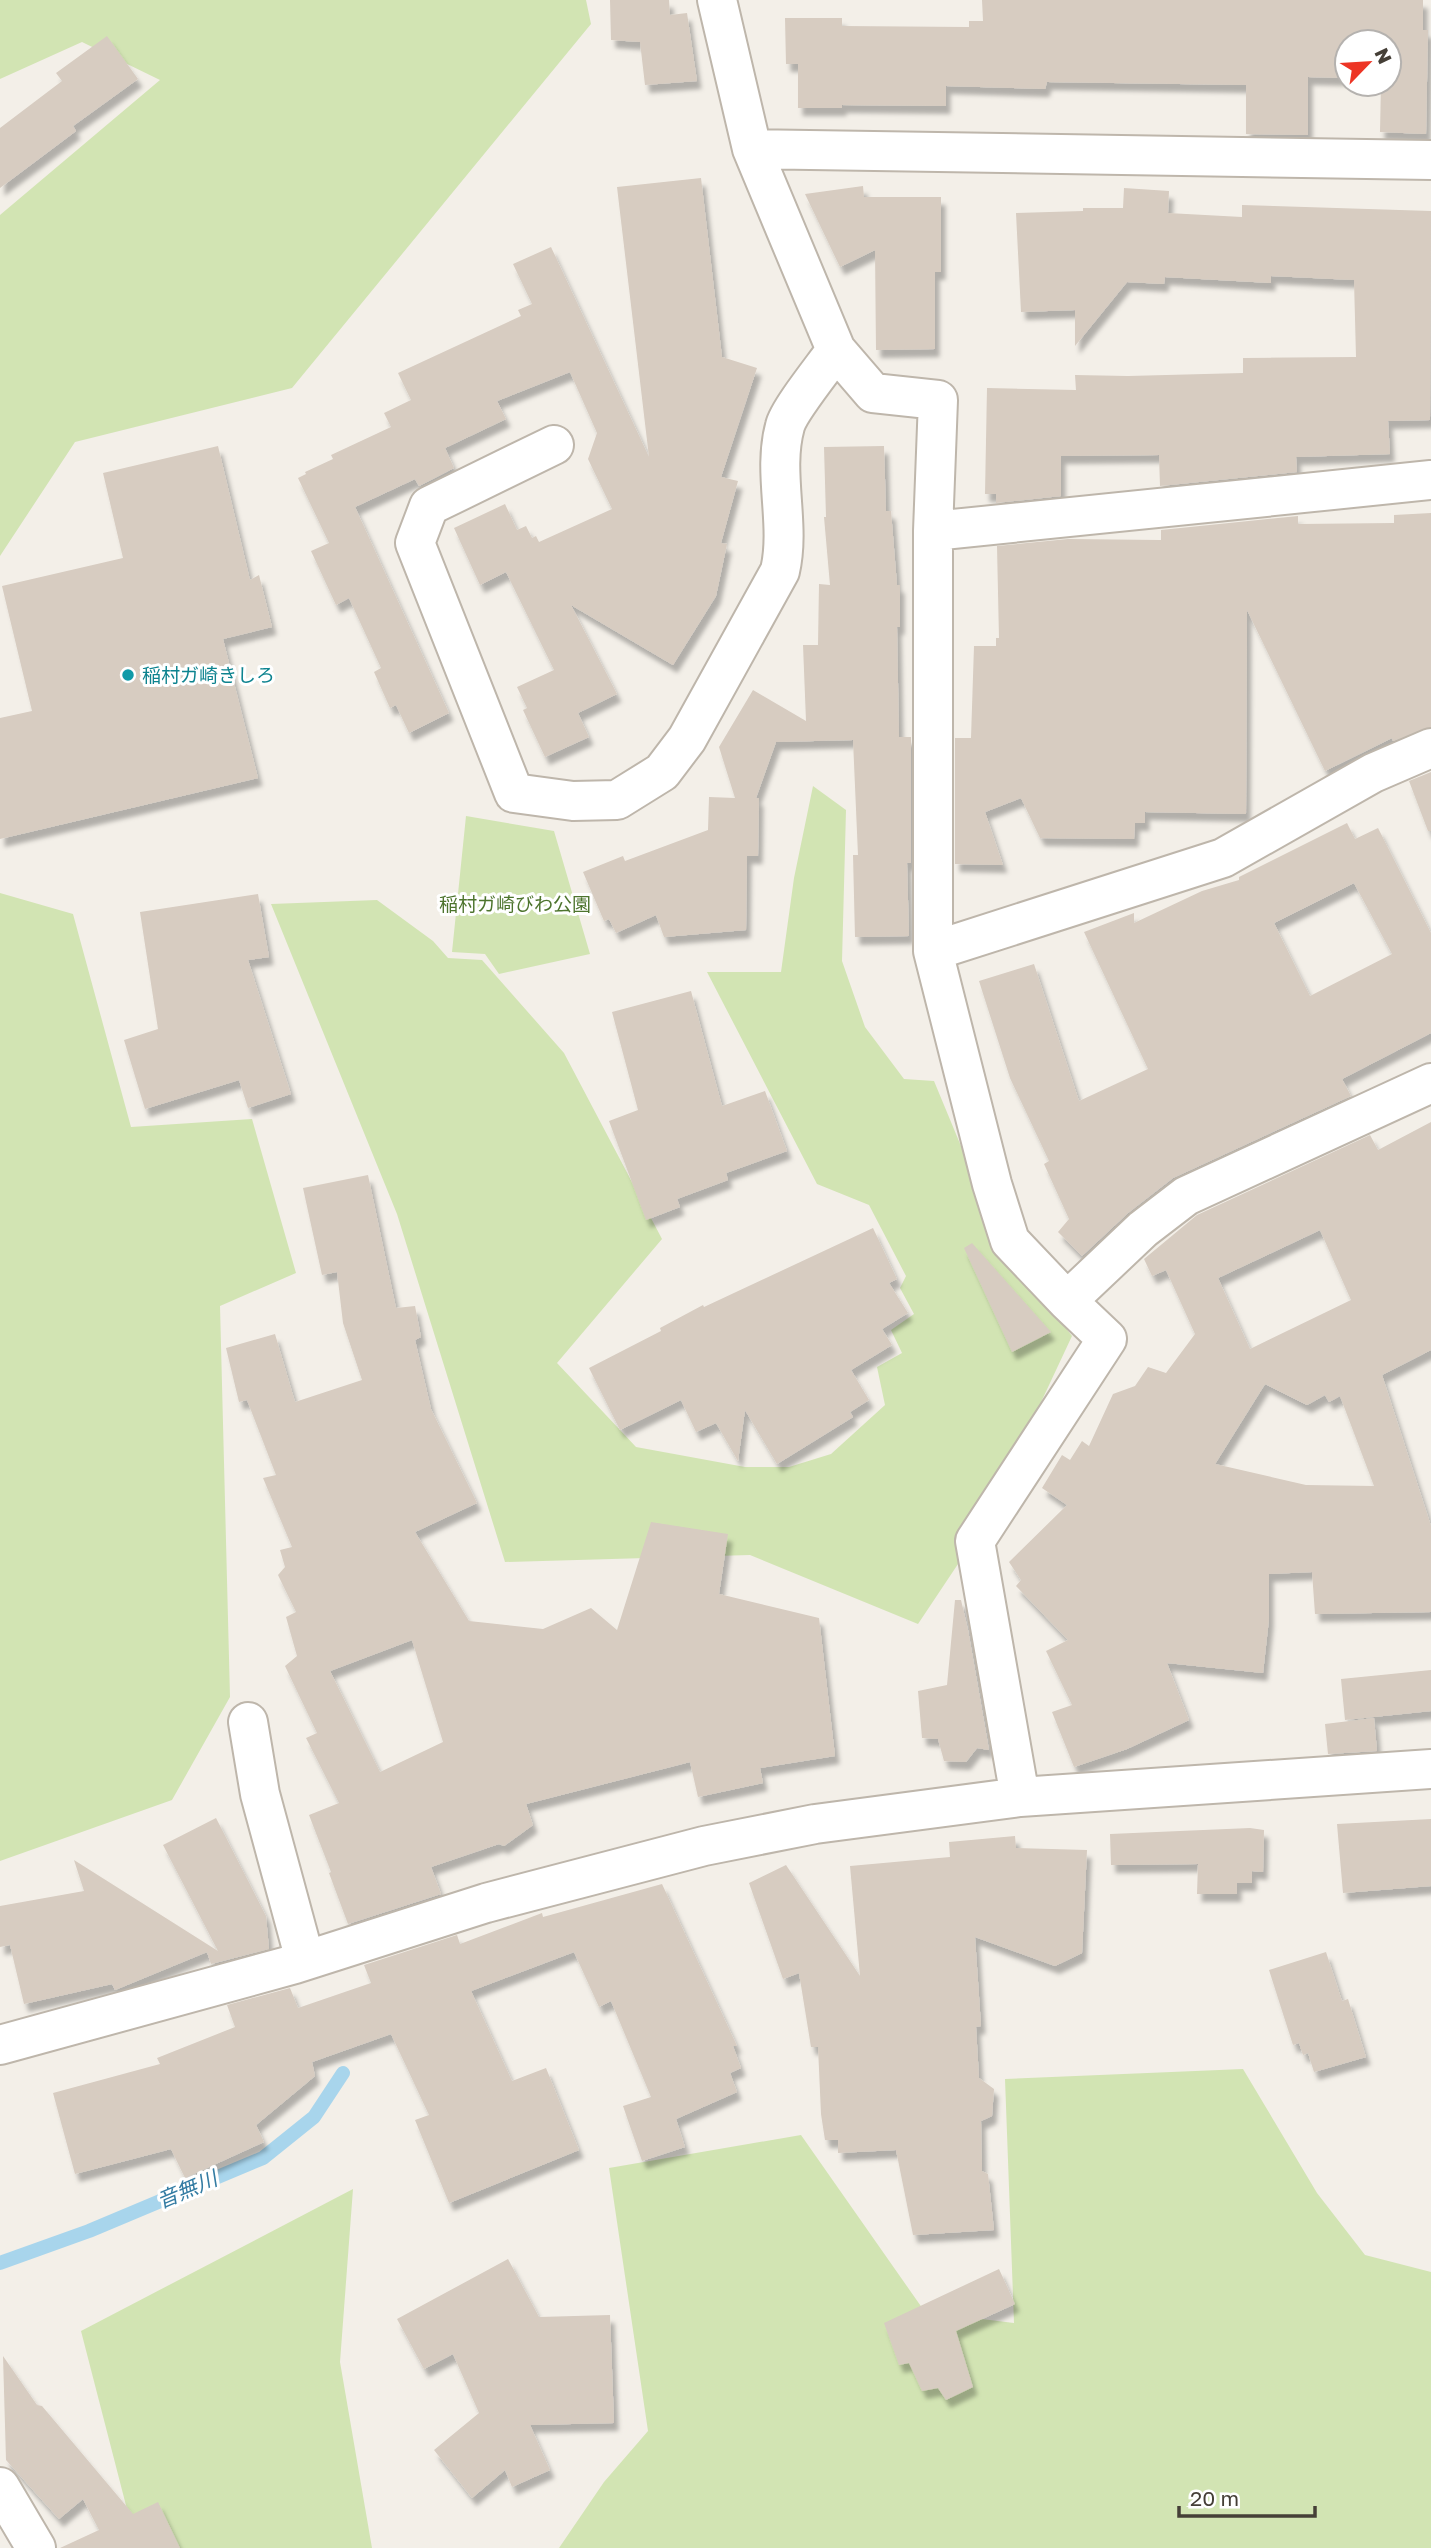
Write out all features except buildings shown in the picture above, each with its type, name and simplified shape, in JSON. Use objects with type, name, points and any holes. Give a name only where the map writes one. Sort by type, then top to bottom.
[{"type":"street","points":[[717,0],[752,149],[836,350],[873,393],[938,400],[933,531],[933,951],[992,1184],[1010,1241],[1107,1339],[975,1541],[1020,1797]]},
{"type":"street","points":[[752,149],[1431,160]]},
{"type":"street","points":[[554,445],[429,506],[415,543],[514,793],[573,801],[617,800],[662,772],[687,739],[780,571],[784,551],[780,452],[785,423],[836,350]]},
{"type":"street","points":[[933,531],[1431,480]]},
{"type":"street","points":[[933,951],[1223,858],[1373,773],[1431,748]]},
{"type":"street","points":[[1067,1301],[1143,1229],[1186,1196],[1431,1083]]},
{"type":"street","points":[[248,1723],[260,1794],[305,1960]]},
{"type":"street","points":[[0,2045],[305,1960],[486,1903],[704,1846],[815,1824],[1020,1797],[1431,1769]]},
{"type":"street","points":[[0,2487],[36,2548]]},
{"type":"green space","points":[[0,0],[586,0],[591,24],[292,388],[75,442],[0,556],[0,215],[160,80],[82,42],[0,79]]},
{"type":"green space","points":[[813,786],[846,810],[842,961],[865,1027],[904,1079],[934,1081],[1002,1245],[1072,1336],[982,1528],[918,1624],[750,1555],[505,1562],[397,1214],[271,904],[377,900],[433,941],[448,958],[482,960],[564,1053],[662,1239],[557,1363],[636,1447],[745,1467],[789,1467],[831,1454],[885,1405],[877,1367],[902,1353],[891,1330],[914,1314],[900,1288],[906,1276],[869,1205],[817,1184],[707,972],[781,972],[794,878]]},
{"type":"green space","name":"稲村ガ崎びわ公園","points":[[466,816],[554,831],[590,954],[499,974],[485,954],[452,952]]},
{"type":"green space","points":[[0,893],[73,914],[131,1127],[252,1119],[296,1273],[220,1306],[230,1697],[172,1800],[0,1861]]},
{"type":"green space","points":[[1243,2069],[1317,2193],[1365,2255],[1431,2272],[1431,2548],[559,2548],[604,2482],[648,2431],[609,2168],[801,2135],[925,2312],[1014,2323],[1005,2079]]},
{"type":"green space","points":[[353,2189],[340,2362],[372,2548],[137,2548],[81,2331]]},
{"type":"waterway","name":"音無川","points":[[0,2263],[89,2231],[263,2158],[314,2117],[343,2073]]},
{"type":"place","name":"稲村ガ崎きしろ","points":[[128,675]]}]
